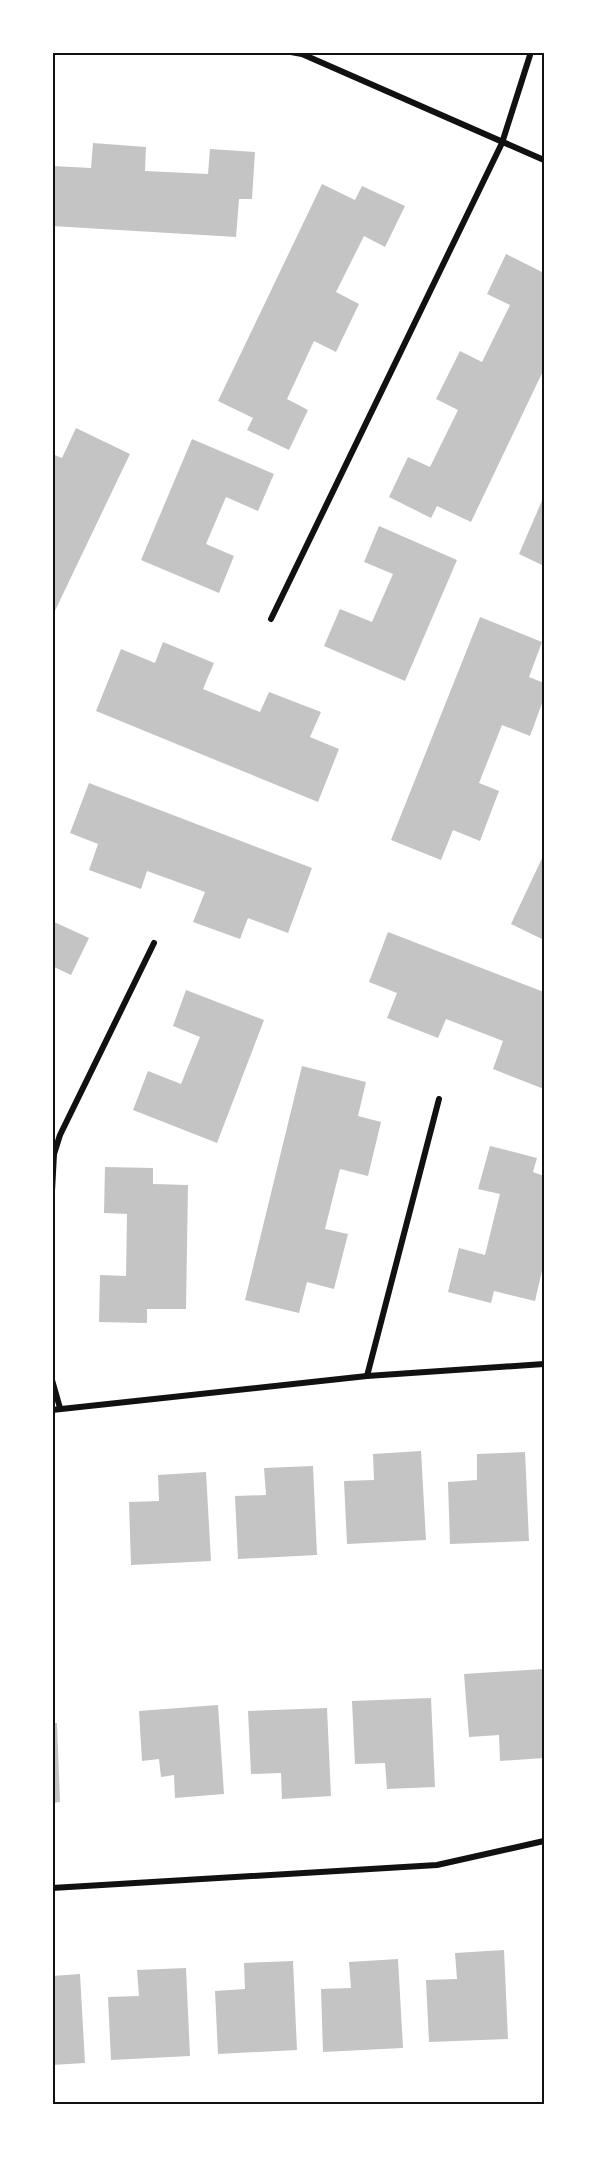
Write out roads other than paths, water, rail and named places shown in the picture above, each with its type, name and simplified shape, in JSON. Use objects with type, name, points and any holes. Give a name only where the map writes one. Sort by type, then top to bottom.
[{"type":"street","points":[[291,52],[302,54],[544,160]]},
{"type":"street","points":[[271,619],[502,143],[531,52]]},
{"type":"street","points":[[52,1191],[54,1154],[60,1135],[153,943]]},
{"type":"street","points":[[368,1376],[439,1099]]},
{"type":"street","points":[[52,1380],[56,1409],[368,1376],[544,1364]]},
{"type":"street","points":[[52,1888],[437,1865],[544,1841]]}]
